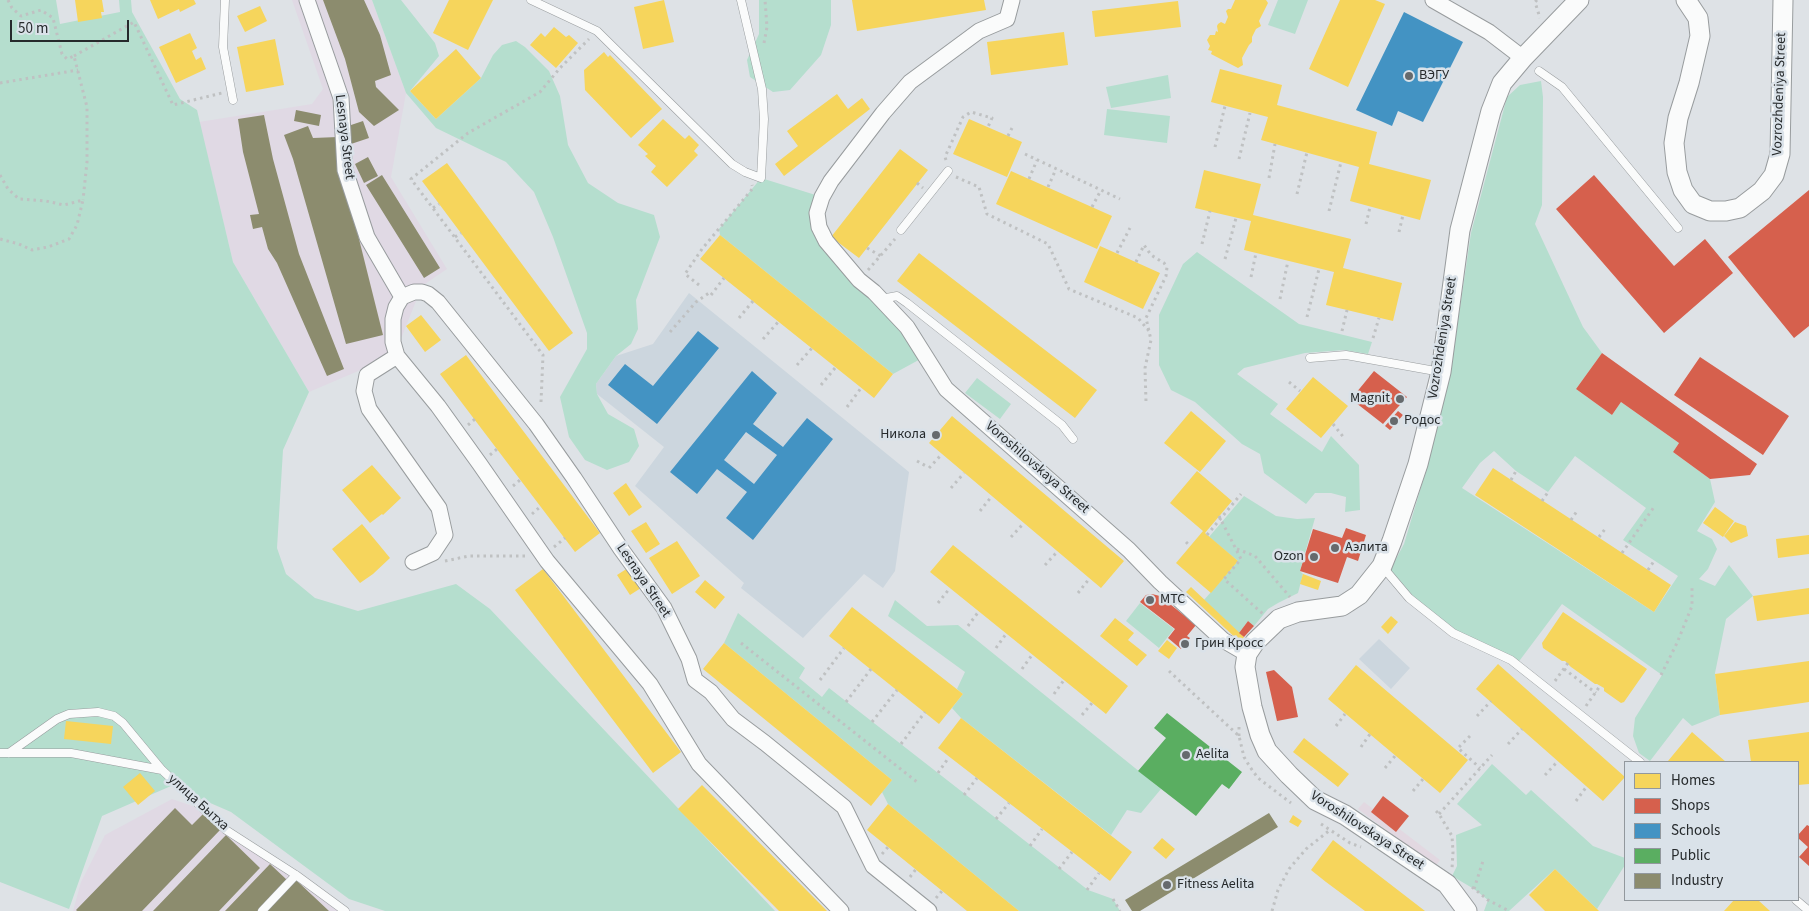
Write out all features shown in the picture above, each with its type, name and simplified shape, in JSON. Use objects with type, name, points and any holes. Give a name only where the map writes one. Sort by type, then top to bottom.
[{"type":"street","name":"Lesnaya Street","points":[[307,0],[341,98],[346,170],[367,237],[402,297],[414,292],[422,292],[438,302],[536,424],[621,549],[664,608],[688,659],[695,680],[711,692],[733,719],[844,807],[873,866],[928,911]]},
{"type":"street","name":"Voroshilovskaya Street","points":[[1012,0],[1006,19],[979,31],[910,82],[836,173],[822,197],[817,213],[826,241],[859,280],[881,299],[907,327],[946,389],[1129,550],[1160,582],[1224,640],[1247,654],[1245,667],[1252,707],[1260,735],[1267,750],[1289,775],[1315,800],[1345,815],[1447,884],[1467,911]]},
{"type":"street","points":[[1433,0],[1489,32],[1523,58]]},
{"type":"street","name":"Vozrozhdeniya Street","points":[[1247,654],[1255,642],[1279,619],[1298,612],[1342,606],[1359,594],[1382,566],[1418,464],[1441,372],[1460,230],[1491,110],[1502,83],[1523,58],[1579,0]]},
{"type":"street","name":"Vozrozhdeniya Street","points":[[1686,0],[1698,18],[1700,36],[1690,83],[1678,118],[1674,144],[1676,172],[1682,190],[1693,204],[1710,211],[1726,212],[1740,208],[1762,191],[1774,175],[1780,154],[1782,0]]},
{"type":"street","points":[[402,297],[393,319],[393,342],[397,356],[438,406],[480,463],[547,561],[650,684],[699,764],[841,911]]},
{"type":"street","points":[[397,356],[367,375],[364,391],[369,409],[439,508],[445,536],[433,553],[418,560]]},
{"type":"lane","points":[[225,0],[223,47],[233,100]]},
{"type":"lane","points":[[531,0],[597,31],[732,164],[761,178],[764,119],[762,90],[741,0]]},
{"type":"lane","points":[[1539,71],[1562,86],[1678,228]]},
{"type":"lane","points":[[902,230],[951,174]]},
{"type":"lane","points":[[881,299],[897,296],[908,304],[1062,426],[1073,439]]},
{"type":"lane","points":[[1310,358],[1346,355],[1441,372]]},
{"type":"lane","points":[[1382,566],[1408,598],[1453,633],[1512,660],[1639,761]]},
{"type":"lane","points":[[9,753],[57,719],[69,714],[98,712],[114,716],[124,723],[162,770]]},
{"type":"lane","name":"улица Бытха","points":[[0,753],[71,753],[162,770],[226,830],[296,875],[345,911]]},
{"type":"lane","points":[[262,911],[296,875]]},
{"type":"lane","points":[[1797,901],[1809,911]]},
{"type":"path","points":[[8,0],[12,8],[21,16],[41,10],[54,18],[62,54],[67,59],[134,22],[173,105],[232,91]]},
{"type":"path","points":[[763,44],[767,27],[766,0]]},
{"type":"path","points":[[1537,0],[1535,2],[1541,21]]},
{"type":"path","points":[[541,402],[543,354],[411,179],[468,133],[540,92],[560,68],[597,31]]},
{"type":"path","points":[[0,239],[20,244],[32,250],[48,248],[69,239],[78,225],[87,162],[87,107],[74,56]]},
{"type":"path","points":[[0,83],[78,70]]},
{"type":"path","points":[[1215,147],[1226,106]]},
{"type":"path","points":[[988,127],[992,118],[971,112],[963,117],[945,157],[951,174],[978,187],[987,214],[1048,244],[1069,288],[1138,318],[1149,331]]},
{"type":"path","points":[[1239,159],[1250,112]]},
{"type":"path","points":[[1008,136],[1012,128]]},
{"type":"path","points":[[1269,178],[1276,144]]},
{"type":"path","points":[[1297,194],[1307,152]]},
{"type":"path","points":[[1025,154],[1120,199]]},
{"type":"path","points":[[1028,178],[1037,160]]},
{"type":"path","points":[[1329,211],[1341,162]]},
{"type":"path","points":[[1048,187],[1056,169]]},
{"type":"path","points":[[698,285],[685,274],[753,188],[751,174]]},
{"type":"path","points":[[0,175],[8,189],[19,199],[46,201],[64,205],[83,200]]},
{"type":"path","points":[[1092,207],[1101,190]]},
{"type":"path","points":[[433,208],[439,204]]},
{"type":"path","points":[[1366,224],[1370,207]]},
{"type":"path","points":[[1202,244],[1210,211]]},
{"type":"path","points":[[1399,232],[1403,215]]},
{"type":"path","points":[[1225,259],[1236,218]]},
{"type":"path","points":[[1117,254],[1130,228]]},
{"type":"path","points":[[859,280],[902,230]]},
{"type":"path","points":[[455,238],[461,233]]},
{"type":"path","points":[[1136,262],[1144,245],[1151,255],[1167,267],[1166,276],[1146,318],[1151,340],[1145,368],[1146,402]]},
{"type":"path","points":[[867,248],[881,256]]},
{"type":"path","points":[[1251,277],[1256,253]]},
{"type":"path","points":[[1280,298],[1288,261]]},
{"type":"path","points":[[477,267],[483,263]]},
{"type":"path","points":[[1307,317],[1319,269]]},
{"type":"path","points":[[670,332],[696,302],[710,294],[724,278]]},
{"type":"path","points":[[497,293],[502,289]]},
{"type":"path","points":[[740,318],[753,301]]},
{"type":"path","points":[[511,314],[517,309]]},
{"type":"path","points":[[1342,331],[1347,310]]},
{"type":"path","points":[[1373,338],[1378,318]]},
{"type":"path","points":[[764,338],[779,321]]},
{"type":"path","points":[[530,338],[535,334]]},
{"type":"path","points":[[797,365],[812,348]]},
{"type":"path","points":[[821,385],[836,368]]},
{"type":"path","points":[[1289,382],[1300,391]]},
{"type":"path","points":[[847,406],[861,388]]},
{"type":"path","points":[[1333,424],[1346,439]]},
{"type":"path","points":[[917,461],[928,467],[942,454]]},
{"type":"path","points":[[1511,480],[1516,471]]},
{"type":"path","points":[[951,488],[964,473]]},
{"type":"path","points":[[1542,501],[1548,492]]},
{"type":"path","points":[[1207,535],[1241,494]]},
{"type":"path","points":[[980,511],[992,496]]},
{"type":"path","points":[[1622,553],[1654,507]]},
{"type":"path","points":[[1571,520],[1577,511]]},
{"type":"path","points":[[1221,517],[1241,559],[1224,579],[1267,617]]},
{"type":"path","points":[[1011,537],[1023,524]]},
{"type":"path","points":[[1598,537],[1605,529]]},
{"type":"path","points":[[1186,542],[1190,546]]},
{"type":"path","points":[[1237,548],[1255,556],[1293,601]]},
{"type":"path","points":[[1045,565],[1057,552]]},
{"type":"path","points":[[418,560],[430,564],[469,556],[535,556]]},
{"type":"path","points":[[1648,570],[1654,561]]},
{"type":"path","points":[[1078,593],[1089,579]]},
{"type":"path","points":[[1661,674],[1677,643],[1692,606],[1692,586]]},
{"type":"path","points":[[938,603],[950,588]]},
{"type":"path","points":[[968,626],[978,611]]},
{"type":"path","points":[[996,648],[1006,634]]},
{"type":"path","points":[[741,643],[917,782]]},
{"type":"path","points":[[820,680],[844,648]]},
{"type":"path","points":[[1022,669],[1032,655]]},
{"type":"path","points":[[1548,690],[1568,663]]},
{"type":"path","points":[[846,702],[871,669]]},
{"type":"path","points":[[1564,669],[1596,693]]},
{"type":"path","points":[[1054,694],[1064,680]]},
{"type":"path","points":[[1580,714],[1600,686]]},
{"type":"path","points":[[872,722],[897,690]]},
{"type":"path","points":[[1477,716],[1491,702]]},
{"type":"path","points":[[1082,715],[1092,703]]},
{"type":"path","points":[[900,744],[925,712]]},
{"type":"path","points":[[1336,726],[1345,714]]},
{"type":"path","points":[[1508,744],[1522,729]]},
{"type":"path","points":[[1361,747],[1370,734]]},
{"type":"path","points":[[1470,736],[1458,748],[1480,768]]},
{"type":"path","points":[[1452,876],[1452,836],[1438,812],[1464,787],[1492,755]]},
{"type":"path","points":[[1385,768],[1395,756]]},
{"type":"path","points":[[938,773],[949,757]]},
{"type":"path","points":[[1545,775],[1558,761]]},
{"type":"path","points":[[1476,774],[1482,776]]},
{"type":"path","points":[[964,795],[977,778]]},
{"type":"path","points":[[1413,791],[1423,779]]},
{"type":"path","points":[[1576,801],[1587,786]]},
{"type":"path","points":[[1464,787],[1469,791]]},
{"type":"path","points":[[996,819],[1009,803]]},
{"type":"path","points":[[1272,911],[1278,890],[1289,869],[1306,849],[1345,815]]},
{"type":"path","points":[[1030,846],[1042,829]]},
{"type":"path","points":[[1059,869],[1072,852]]},
{"type":"path","points":[[1474,889],[1483,861]]},
{"type":"path","points":[[1087,890],[1099,873]]},
{"type":"path","points":[[1466,884],[1488,900],[1509,911]]},
{"type":"path","points":[[1113,899],[1120,911]]},
{"type":"shaded area","points":[[292,0],[372,0],[406,93],[391,177],[447,269],[422,286],[402,336],[384,360],[309,392],[233,262],[199,122],[312,104],[323,89]]},
{"type":"shaded area","points":[[689,293],[909,472],[895,571],[883,588],[864,574],[803,638],[741,588],[744,583],[635,486],[664,447],[597,394],[596,384],[616,356],[653,344]]},
{"type":"shaded area","points":[[1379,639],[1410,668],[1391,689],[1359,659]]},
{"type":"shaded area","points":[[172,799],[204,810],[226,830],[351,911],[73,911],[81,882],[105,835]]},
{"type":"shaded area","points":[[1364,802],[1440,860],[1435,867],[1358,809]]},
{"type":"green space","points":[[0,0],[56,0],[60,24],[120,12],[119,0],[131,0],[132,12],[180,99],[197,110],[233,262],[309,392],[283,450],[277,548],[286,574],[315,598],[358,611],[456,584],[490,609],[775,911],[385,911],[349,899],[231,812],[171,786],[102,816],[69,909],[0,882]]},
{"type":"green space","points":[[372,0],[401,0],[435,43],[439,56],[410,91],[436,119],[481,78],[493,55],[502,45],[516,41],[525,47],[549,71],[560,96],[568,145],[588,183],[618,203],[654,215],[660,237],[636,300],[638,329],[631,344],[616,356],[596,384],[597,394],[608,414],[634,429],[639,446],[629,462],[607,470],[585,460],[569,437],[560,397],[587,349],[587,333],[553,237],[534,192],[506,162],[436,128],[406,93]]},
{"type":"green space","points":[[759,0],[831,0],[831,25],[821,55],[790,90],[773,92],[750,77],[747,60],[759,34]]},
{"type":"green space","points":[[1278,0],[1308,0],[1295,34],[1268,25]]},
{"type":"green space","points":[[1168,75],[1171,98],[1111,108],[1106,87]]},
{"type":"green space","points":[[1541,81],[1543,97],[1542,205],[1535,224],[1583,327],[1602,353],[1576,389],[1612,415],[1621,402],[1679,443],[1673,452],[1710,479],[1715,502],[1697,531],[1712,539],[1717,549],[1708,569],[1699,579],[1715,586],[1729,565],[1753,596],[1726,619],[1715,673],[1720,715],[1692,726],[1683,718],[1650,761],[1639,753],[1633,736],[1635,718],[1662,675],[1562,604],[1517,664],[1453,633],[1409,598],[1388,574],[1404,544],[1427,467],[1444,389],[1449,382],[1471,233],[1507,97],[1520,85]],"holes":[[[1494,451],[1516,471],[1548,492],[1575,456],[1646,508],[1623,540],[1678,576],[1654,612],[1462,488],[1480,463]]]},
{"type":"green space","points":[[1107,109],[1170,116],[1167,143],[1104,135]]},
{"type":"green space","points":[[761,178],[822,197],[819,227],[926,356],[893,374],[720,235],[719,229]]},
{"type":"green space","points":[[1197,252],[1299,324],[1372,342],[1368,354],[1344,350],[1305,353],[1244,368],[1237,374],[1278,404],[1270,414],[1322,452],[1331,436],[1359,465],[1360,510],[1345,512],[1346,497],[1331,493],[1315,493],[1306,504],[1264,473],[1260,454],[1242,444],[1195,402],[1171,390],[1159,365],[1159,315],[1183,264]]},
{"type":"green space","points":[[977,378],[1011,404],[1000,419],[965,393]]},
{"type":"green space","points":[[1244,496],[1276,516],[1297,519],[1315,518],[1300,571],[1303,574],[1298,593],[1268,609],[1254,626],[1248,621],[1239,633],[1204,600],[1238,561],[1209,537]]},
{"type":"green space","points":[[895,600],[927,626],[958,625],[1161,789],[1141,813],[1127,810],[1111,835],[961,718],[952,708],[963,694],[957,689],[965,672],[888,616]]},
{"type":"green space","points":[[1140,603],[1174,629],[1159,648],[1126,621]]},
{"type":"green space","points":[[738,613],[805,668],[799,678],[822,697],[829,688],[1088,890],[1113,899],[1120,911],[1019,911],[888,804],[882,792],[892,780],[724,643]]},
{"type":"green space","points":[[1492,764],[1526,795],[1531,790],[1593,846],[1624,858],[1624,867],[1597,909],[1555,869],[1509,911],[1484,911],[1488,900],[1452,876],[1457,866],[1456,835],[1482,825],[1457,804]]},
{"type":"building: Homes","points":[[75,0],[102,0],[104,12],[101,12],[102,18],[78,22]]},
{"type":"building: Homes","points":[[150,0],[194,0],[196,4],[180,12],[179,9],[158,19]]},
{"type":"building: Homes","points":[[449,0],[493,0],[468,50],[433,33]]},
{"type":"building: Homes","points":[[664,0],[674,42],[643,49],[634,7]]},
{"type":"building: Homes","points":[[852,0],[984,0],[986,10],[857,31]]},
{"type":"building: Homes","points":[[1235,0],[1266,0],[1268,3],[1259,21],[1261,26],[1256,29],[1252,42],[1242,58],[1243,65],[1238,68],[1211,54],[1212,51],[1208,50],[1210,46],[1207,40],[1210,35],[1215,35],[1216,31],[1218,32],[1218,24],[1221,22],[1225,24],[1228,17],[1226,11],[1231,9]]},
{"type":"building: Homes","points":[[1340,0],[1375,0],[1385,4],[1348,87],[1309,69]]},
{"type":"building: Homes","points":[[1178,1],[1181,27],[1095,37],[1092,11]]},
{"type":"building: Homes","points":[[260,6],[267,21],[245,32],[237,16]]},
{"type":"building: Homes","points":[[554,27],[566,37],[569,35],[578,43],[556,68],[530,45],[541,33],[545,37]]},
{"type":"building: Homes","points":[[1064,32],[1068,65],[991,75],[987,42]]},
{"type":"building: Homes","points":[[190,33],[197,48],[192,51],[196,60],[201,57],[206,69],[176,83],[159,47]]},
{"type":"building: Homes","points":[[275,39],[284,85],[246,92],[237,47]]},
{"type":"building: Homes","points":[[456,49],[481,78],[436,119],[410,91]]},
{"type":"building: Homes","points":[[604,52],[608,57],[610,55],[662,109],[631,138],[585,90],[584,70]]},
{"type":"building: Homes","points":[[1220,69],[1282,85],[1277,105],[1377,132],[1369,164],[1431,180],[1420,220],[1350,201],[1359,167],[1261,140],[1268,117],[1211,102]]},
{"type":"building: Homes","points":[[837,94],[848,109],[862,98],[870,109],[784,176],[775,164],[798,146],[787,131]]},
{"type":"building: Homes","points":[[663,119],[685,139],[689,135],[699,145],[694,151],[698,155],[667,187],[651,172],[656,166],[645,156],[648,154],[638,145]]},
{"type":"building: Homes","points":[[969,119],[1022,142],[1007,177],[953,154]]},
{"type":"building: Homes","points":[[900,149],[928,170],[859,258],[831,237]]},
{"type":"building: Homes","points":[[447,163],[573,333],[549,351],[422,181]]},
{"type":"building: Homes","points":[[1204,170],[1261,184],[1253,215],[1351,239],[1343,268],[1402,283],[1393,321],[1326,305],[1334,272],[1244,250],[1251,221],[1195,208]]},
{"type":"building: Homes","points":[[1011,171],[1112,216],[1097,249],[996,204]]},
{"type":"building: Homes","points":[[720,235],[893,374],[874,398],[700,259]]},
{"type":"building: Homes","points":[[1100,246],[1160,273],[1143,309],[1084,282]]},
{"type":"building: Homes","points":[[919,253],[1097,390],[1075,418],[897,281]]},
{"type":"building: Homes","points":[[421,315],[441,340],[425,352],[406,326]]},
{"type":"building: Homes","points":[[466,355],[600,533],[575,552],[440,374]]},
{"type":"building: Homes","points":[[1313,377],[1348,406],[1321,438],[1286,409]]},
{"type":"building: Homes","points":[[1191,411],[1226,441],[1200,472],[1164,443]]},
{"type":"building: Homes","points":[[952,416],[1124,561],[1101,588],[929,443]]},
{"type":"building: Homes","points":[[372,465],[401,498],[383,515],[370,523],[342,490]]},
{"type":"building: Homes","points":[[1493,468],[1671,585],[1654,612],[1475,495]]},
{"type":"building: Homes","points":[[1197,471],[1232,501],[1205,533],[1238,561],[1211,593],[1176,563],[1203,531],[1170,503]]},
{"type":"building: Homes","points":[[626,483],[642,507],[629,516],[613,493]]},
{"type":"building: Homes","points":[[1715,507],[1734,521],[1723,537],[1703,523]]},
{"type":"building: Homes","points":[[646,522],[660,544],[646,553],[631,531]]},
{"type":"building: Homes","points":[[1735,522],[1746,526],[1748,536],[1731,543],[1724,536]]},
{"type":"building: Homes","points":[[362,524],[390,558],[360,583],[332,549]]},
{"type":"building: Homes","points":[[1809,535],[1809,554],[1778,558],[1776,539]]},
{"type":"building: Homes","points":[[677,541],[700,576],[672,594],[649,558]]},
{"type":"building: Homes","points":[[953,545],[1128,686],[1106,714],[930,572]]},
{"type":"building: Homes","points":[[628,568],[641,588],[630,595],[617,575]]},
{"type":"building: Homes","points":[[543,569],[681,752],[653,773],[515,590]]},
{"type":"building: Homes","points":[[1303,574],[1321,581],[1318,590],[1300,584]]},
{"type":"building: Homes","points":[[705,580],[725,597],[715,609],[695,592]]},
{"type":"building: Homes","points":[[1191,587],[1244,637],[1240,642],[1186,592]]},
{"type":"building: Homes","points":[[1809,588],[1809,614],[1757,621],[1753,596]]},
{"type":"building: Homes","points":[[852,607],[963,694],[939,724],[829,636]]},
{"type":"building: Homes","points":[[1563,612],[1647,669],[1624,702],[1621,703],[1604,691],[1604,688],[1595,684],[1565,661],[1562,661],[1543,648],[1542,643]]},
{"type":"building: Homes","points":[[1391,616],[1398,622],[1388,634],[1381,627]]},
{"type":"building: Homes","points":[[1115,618],[1134,633],[1128,640],[1147,655],[1137,666],[1100,636]]},
{"type":"building: Homes","points":[[1167,640],[1177,648],[1169,659],[1158,651]]},
{"type":"building: Homes","points":[[724,643],[892,780],[871,806],[703,669]]},
{"type":"building: Homes","points":[[1809,661],[1809,702],[1720,715],[1715,674]]},
{"type":"building: Homes","points":[[1498,664],[1624,778],[1603,801],[1476,689]]},
{"type":"building: Homes","points":[[1356,665],[1468,760],[1440,793],[1328,699]]},
{"type":"building: Homes","points":[[961,718],[1132,852],[1110,881],[938,748]]},
{"type":"building: Homes","points":[[66,721],[113,726],[111,744],[64,739]]},
{"type":"building: Homes","points":[[1692,732],[1725,761],[1668,761]]},
{"type":"building: Homes","points":[[1809,732],[1809,784],[1799,785],[1799,761],[1751,761],[1748,740]]},
{"type":"building: Homes","points":[[1304,738],[1349,774],[1338,787],[1293,752]]},
{"type":"building: Homes","points":[[140,773],[155,791],[138,805],[123,787]]},
{"type":"building: Homes","points":[[702,785],[827,911],[779,911],[678,809]]},
{"type":"building: Homes","points":[[888,804],[1019,911],[967,911],[867,830]]},
{"type":"building: Homes","points":[[1293,815],[1302,821],[1298,827],[1289,822]]},
{"type":"building: Homes","points":[[1162,838],[1175,849],[1166,859],[1153,848]]},
{"type":"building: Homes","points":[[1333,840],[1425,911],[1365,911],[1326,882],[1311,870]]},
{"type":"building: Homes","points":[[1555,869],[1599,911],[1545,911],[1529,895]]},
{"type":"building: Homes","points":[[1733,901],[1759,901],[1770,911],[1724,911]]},
{"type":"building: Shops","points":[[1594,175],[1674,266],[1705,239],[1733,273],[1664,333],[1556,209]]},
{"type":"building: Shops","points":[[1809,190],[1809,326],[1794,338],[1728,257]]},
{"type":"building: Shops","points":[[1602,353],[1757,464],[1750,475],[1710,479],[1673,452],[1679,443],[1621,402],[1612,415],[1576,389]]},
{"type":"building: Shops","points":[[1700,357],[1789,416],[1763,455],[1674,395]]},
{"type":"building: Shops","points":[[1374,371],[1407,397],[1383,424],[1351,399]]},
{"type":"building: Shops","name":"Родос","points":[[1398,411],[1403,415],[1390,430],[1385,426]]},
{"type":"building: Shops","name":"Аэлита","points":[[1346,528],[1366,535],[1358,561],[1347,557],[1338,583],[1300,571],[1313,529],[1342,538]]},
{"type":"building: Shops","points":[[1146,595],[1160,596],[1196,625],[1187,636],[1190,638],[1181,649],[1168,638],[1175,629],[1140,602]]},
{"type":"building: Shops","points":[[1248,621],[1254,626],[1244,637],[1239,633]]},
{"type":"building: Shops","points":[[1274,670],[1292,687],[1298,717],[1277,721],[1266,672]]},
{"type":"building: Shops","points":[[1383,796],[1409,816],[1396,832],[1371,812]]},
{"type":"building: Shops","points":[[1807,825],[1809,826],[1809,866],[1799,857],[1808,847],[1799,839],[1799,834]]},
{"type":"building: Schools","name":"ВЭГУ","points":[[1404,12],[1463,42],[1423,122],[1398,111],[1392,126],[1356,110]]},
{"type":"building: Schools","points":[[698,331],[719,348],[657,424],[608,385],[625,364],[653,386]]},
{"type":"building: Schools","points":[[752,371],[777,393],[753,424],[783,447],[807,418],[833,439],[753,540],[726,518],[747,492],[717,469],[697,494],[670,472]],"holes":[[[746,432],[777,455],[754,484],[724,460]]]},
{"type":"building: Public","name":"Aelita","points":[[1167,713],[1242,772],[1229,789],[1222,784],[1196,816],[1138,771],[1166,738],[1154,728]]},
{"type":"building: Industry","points":[[323,0],[364,0],[380,35],[391,75],[375,81],[376,87],[399,110],[374,126],[359,112],[345,59]]},
{"type":"building: Industry","points":[[296,110],[321,115],[319,126],[294,121]]},
{"type":"building: Industry","points":[[264,115],[273,159],[299,254],[344,369],[327,376],[277,263],[268,249],[262,227],[253,229],[250,215],[259,214],[243,152],[238,119]]},
{"type":"building: Industry","points":[[363,121],[369,138],[348,145],[342,128]]},
{"type":"building: Industry","points":[[308,126],[313,138],[338,137],[356,227],[383,335],[346,344],[293,159],[284,135]]},
{"type":"building: Industry","points":[[368,157],[378,176],[364,183],[355,164]]},
{"type":"building: Industry","points":[[382,175],[440,268],[424,278],[366,185]]},
{"type":"building: Industry","points":[[175,808],[192,825],[203,814],[220,830],[142,911],[77,911],[76,910]]},
{"type":"building: Industry","points":[[1269,813],[1278,827],[1140,911],[1132,911],[1125,900]]},
{"type":"building: Industry","points":[[226,835],[260,868],[219,911],[153,911]]},
{"type":"building: Industry","points":[[270,864],[287,880],[258,911],[225,911]]},
{"type":"building: Industry","points":[[296,880],[329,911],[266,911]]},
{"type":"place","name":"ВЭГУ","points":[[1409,76]]},
{"type":"place","name":"Magnit","points":[[1400,399]]},
{"type":"place","name":"Родос","points":[[1394,421]]},
{"type":"place","name":"Никола","points":[[936,435]]},
{"type":"place","name":"Аэлита","points":[[1335,548]]},
{"type":"place","name":"Ozon","points":[[1314,557]]},
{"type":"place","name":"МТС","points":[[1150,600]]},
{"type":"place","name":"Грин Кросс","points":[[1185,644]]},
{"type":"place","name":"Aelita","points":[[1186,755]]},
{"type":"place","name":"Fitness Aelita","points":[[1167,885]]}]
